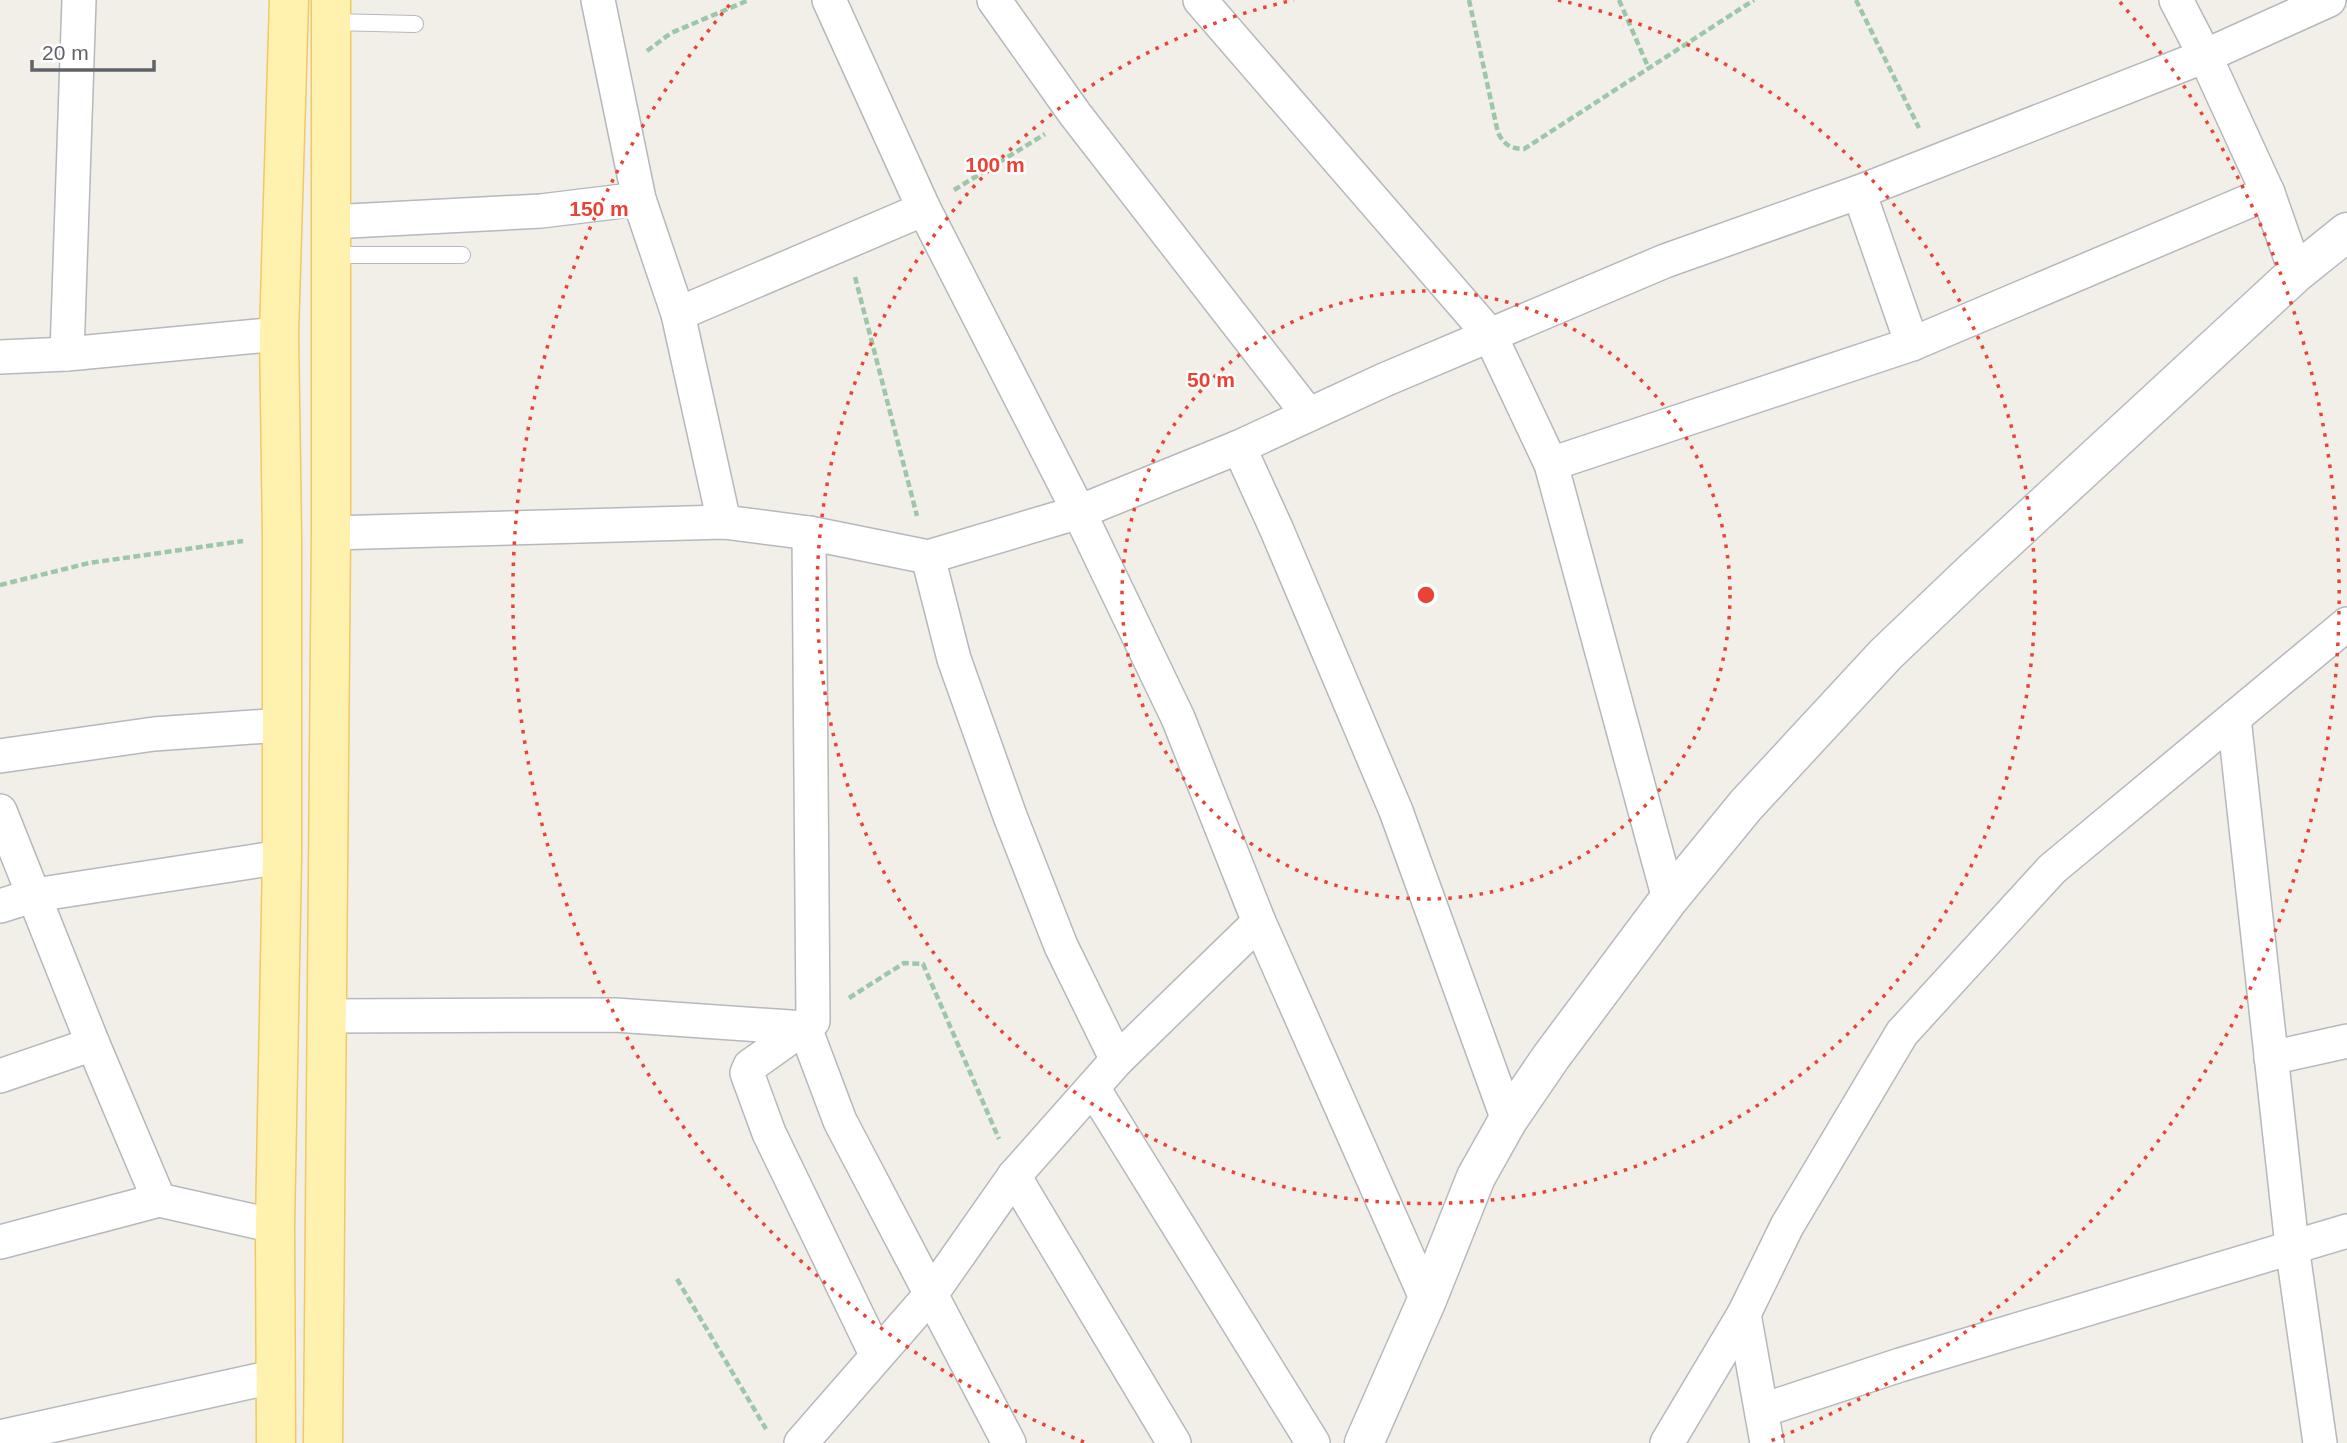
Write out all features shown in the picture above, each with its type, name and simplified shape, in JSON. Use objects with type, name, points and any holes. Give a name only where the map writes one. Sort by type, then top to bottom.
[{"type":"main road","points":[[276,1443],[278,1376],[275,1226],[282,857],[279,334],[289,0]]},
{"type":"main road","points":[[323,1443],[331,533],[331,11]]},
{"type":"main road","points":[[1364,1443],[1427,1300],[1476,1177],[1508,1120],[1551,1057],[1670,899],[1746,805],[1886,654],[2296,274],[2347,232]]},
{"type":"street","points":[[67,354],[79,0]]},
{"type":"street","points":[[598,0],[639,199],[678,314],[724,522]]},
{"type":"street","points":[[829,0],[924,209],[1079,512],[1178,718],[1259,922],[1427,1300]]},
{"type":"street","points":[[994,0],[1075,114],[1308,414]]},
{"type":"street","points":[[1200,0],[1490,335],[1551,464],[1670,899]]},
{"type":"street","points":[[2176,0],[2268,193],[2296,274]]},
{"type":"street","points":[[331,533],[724,522],[809,533],[928,557],[1079,512],[1239,447],[1308,414],[1665,261],[1860,192],[2205,56],[2329,0]]},
{"type":"street","points":[[1860,192],[1912,344]]},
{"type":"street","points":[[1551,464],[1912,344],[2268,193]]},
{"type":"street","points":[[330,238],[639,199]]},
{"type":"street","points":[[678,314],[924,209]]},
{"type":"street","points":[[0,358],[279,334]]},
{"type":"street","points":[[1239,447],[1282,541],[1396,811],[1508,1120]]},
{"type":"street","points":[[809,533],[809,1024],[840,1121],[1009,1443]]},
{"type":"street","points":[[928,557],[954,659],[1010,816],[1061,946],[1117,1060]]},
{"type":"street","points":[[1667,1443],[1744,1314],[1787,1226],[1902,1032],[2052,869],[2347,624]]},
{"type":"street","points":[[2234,718],[2292,1247],[2329,1435]]},
{"type":"street","points":[[0,756],[154,734],[282,726]]},
{"type":"street","points":[[0,811],[159,1200]]},
{"type":"street","points":[[0,906],[35,895],[282,857]]},
{"type":"street","points":[[801,1443],[932,1293],[1014,1175],[1117,1060],[1259,922]]},
{"type":"street","points":[[328,1016],[615,1015],[809,1024]]},
{"type":"street","points":[[809,1024],[750,1066],[747,1073],[769,1133],[876,1354]]},
{"type":"street","points":[[2271,1058],[2347,1041]]},
{"type":"street","points":[[0,1076],[93,1044]]},
{"type":"street","points":[[1093,1088],[1313,1443]]},
{"type":"street","points":[[1014,1175],[1174,1443]]},
{"type":"street","points":[[0,1242],[159,1200],[275,1226]]},
{"type":"street","points":[[1763,1410],[1900,1365],[2347,1231]]},
{"type":"street","points":[[1744,1314],[1768,1443]]},
{"type":"street","points":[[0,1437],[278,1376]]},
{"type":"lane","points":[[331,11],[415,24]]},
{"type":"lane","points":[[330,238],[462,255]]},
{"type":"path","points":[[612,77],[671,33],[749,0]]},
{"type":"path","points":[[1469,0],[1498,133],[1503,142],[1514,149],[1524,149],[1535,144],[1754,0]]},
{"type":"path","points":[[1619,0],[1649,69]]},
{"type":"path","points":[[1856,0],[1935,161]]},
{"type":"path","points":[[924,209],[1075,114]]},
{"type":"path","points":[[846,241],[928,557]]},
{"type":"path","points":[[0,585],[89,563],[282,536]]},
{"type":"path","points":[[809,1024],[904,963],[923,964],[1014,1175]]},
{"type":"path","points":[[677,1279],[767,1431]]}]
